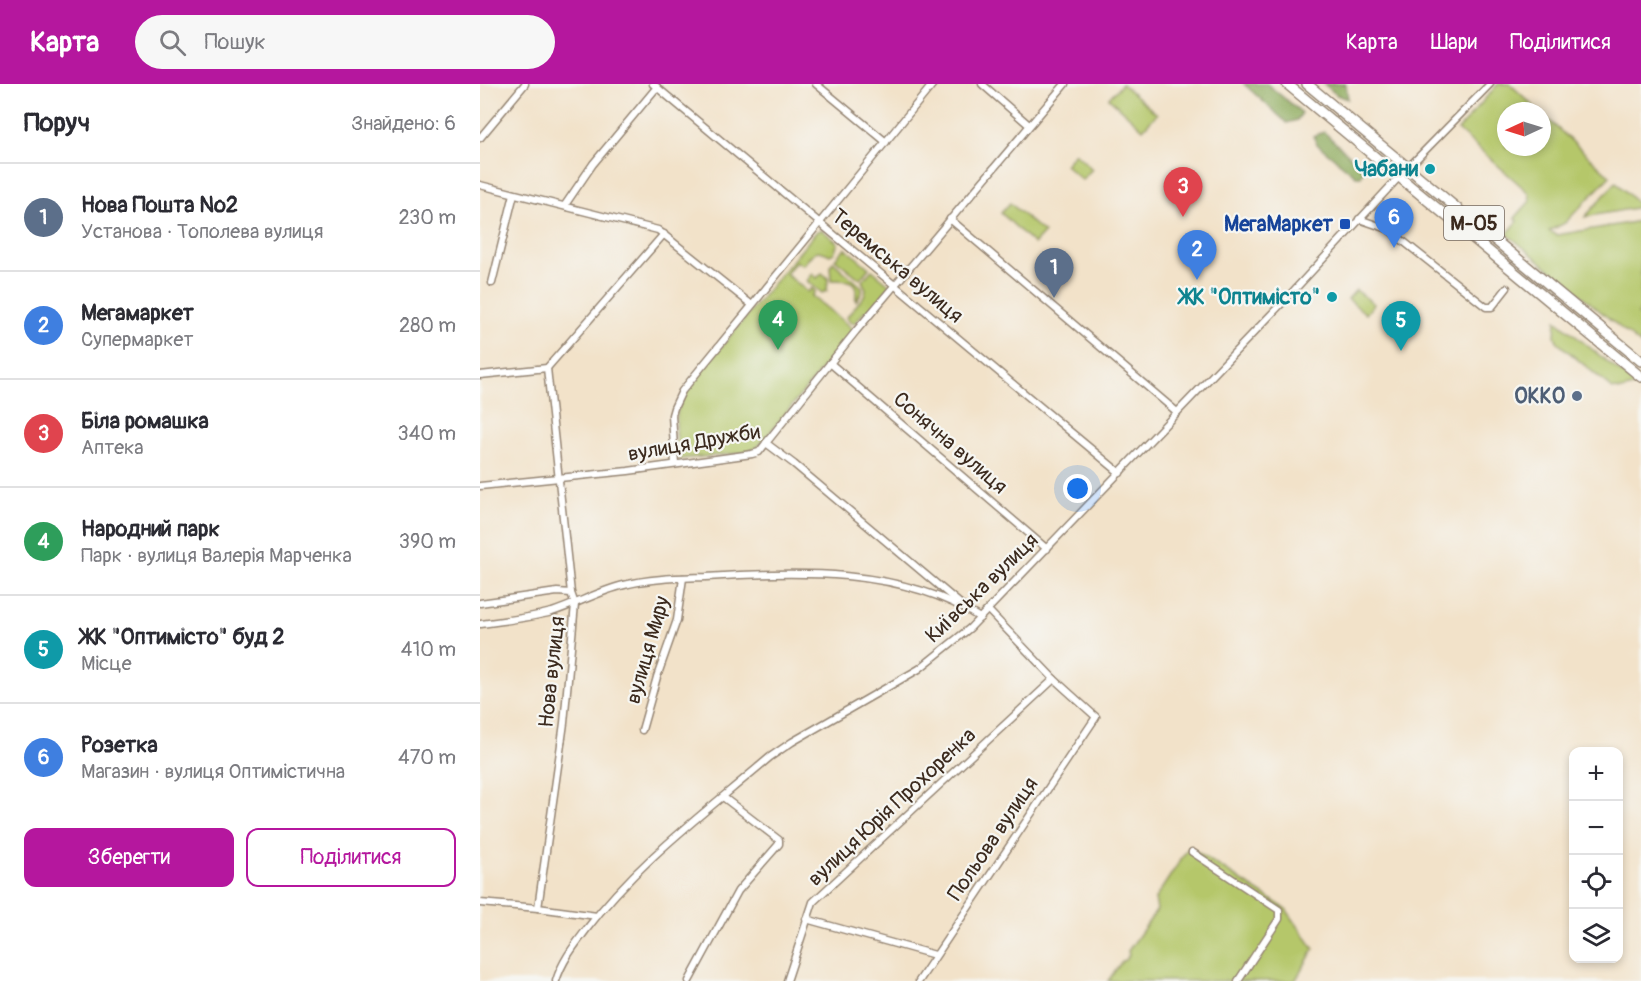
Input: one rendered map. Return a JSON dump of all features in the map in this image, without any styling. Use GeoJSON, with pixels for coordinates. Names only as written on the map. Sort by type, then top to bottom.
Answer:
{"type":"FeatureCollection","features":[{"type":"Feature","properties":{"kind":"highway","name":"М-05"},"geometry":{"type":"LineString","coordinates":[[1287,84],[1641,377]]}},
{"type":"Feature","properties":{"kind":"highway","name":"М-05"},"geometry":{"type":"LineString","coordinates":[[1307,84],[1641,361]]}},
{"type":"Feature","properties":{"kind":"street"},"geometry":{"type":"LineString","coordinates":[[480,138],[525,84]]}},
{"type":"Feature","properties":{"kind":"street"},"geometry":{"type":"LineString","coordinates":[[816,84],[886,142]]}},
{"type":"Feature","properties":{"kind":"street"},"geometry":{"type":"LineString","coordinates":[[675,464],[672,415],[677,400],[699,369],[933,84]]}},
{"type":"Feature","properties":{"kind":"street"},"geometry":{"type":"LineString","coordinates":[[982,84],[1029,125]]}},
{"type":"Feature","properties":{"kind":"street"},"geometry":{"type":"LineString","coordinates":[[766,443],[894,285],[1065,84]]}},
{"type":"Feature","properties":{"kind":"street","name":"Київська вулиця"},"geometry":{"type":"LineString","coordinates":[[556,981],[567,956],[597,916],[640,867],[770,757],[919,669],[980,618],[1178,412],[1408,167],[1490,84]]}},
{"type":"Feature","properties":{"kind":"street"},"geometry":{"type":"LineString","coordinates":[[565,205],[593,164],[655,86]]}},
{"type":"Feature","properties":{"kind":"street","name":"Теремська вулиця"},"geometry":{"type":"LineString","coordinates":[[655,86],[1120,473]]}},
{"type":"Feature","properties":{"kind":"street"},"geometry":{"type":"LineString","coordinates":[[480,185],[652,228],[664,234],[752,305]]}},
{"type":"Feature","properties":{"kind":"street"},"geometry":{"type":"LineString","coordinates":[[492,283],[514,194]]}},
{"type":"Feature","properties":{"kind":"street"},"geometry":{"type":"LineString","coordinates":[[950,219],[1178,412]]}},
{"type":"Feature","properties":{"kind":"street"},"geometry":{"type":"LineString","coordinates":[[1359,219],[1388,229],[1486,307],[1492,307],[1507,288]]}},
{"type":"Feature","properties":{"kind":"street"},"geometry":{"type":"LineString","coordinates":[[480,375],[547,368],[664,234]]}},
{"type":"Feature","properties":{"kind":"street","name":"Сонячна вулиця"},"geometry":{"type":"LineString","coordinates":[[830,363],[1047,549]]}},
{"type":"Feature","properties":{"kind":"street","name":"Нова вулиця"},"geometry":{"type":"LineString","coordinates":[[538,908],[564,723],[575,604],[571,593],[547,368]]}},
{"type":"Feature","properties":{"kind":"street","name":"вулиця Дружби"},"geometry":{"type":"LineString","coordinates":[[480,486],[628,471],[752,454],[759,452],[766,443],[964,607]]}},
{"type":"Feature","properties":{"kind":"street"},"geometry":{"type":"LineString","coordinates":[[480,624],[537,615],[641,581],[771,572],[826,574],[918,590],[964,607],[980,618]]}},
{"type":"Feature","properties":{"kind":"street","name":"вулиця Миру"},"geometry":{"type":"LineString","coordinates":[[642,730],[677,620],[683,578]]}},
{"type":"Feature","properties":{"kind":"street"},"geometry":{"type":"LineString","coordinates":[[480,603],[557,592],[571,593]]}},
{"type":"Feature","properties":{"kind":"street"},"geometry":{"type":"LineString","coordinates":[[988,610],[1054,679]]}},
{"type":"Feature","properties":{"kind":"street","name":"Польова вулиця"},"geometry":{"type":"LineString","coordinates":[[919,981],[1096,717],[1054,679]]}},
{"type":"Feature","properties":{"kind":"street","name":"вулиця Юрія Прохоренка"},"geometry":{"type":"LineString","coordinates":[[787,981],[813,902],[1054,679]]}},
{"type":"Feature","properties":{"kind":"street"},"geometry":{"type":"LineString","coordinates":[[689,981],[738,891],[779,840],[723,797]]}},
{"type":"Feature","properties":{"kind":"street"},"geometry":{"type":"LineString","coordinates":[[1192,852],[1279,910],[1279,919],[1238,981]]}},
{"type":"Feature","properties":{"kind":"street"},"geometry":{"type":"LineString","coordinates":[[480,903],[597,916]]}},
{"type":"Feature","properties":{"kind":"street"},"geometry":{"type":"LineString","coordinates":[[806,919],[935,955]]}},
{"type":"Feature","properties":{"kind":"green space"},"geometry":{"type":"Polygon","coordinates":[[[1122,84],[1157,114],[1143,129],[1109,98],[1122,84]]]}},
{"type":"Feature","properties":{"kind":"green space"},"geometry":{"type":"Polygon","coordinates":[[[1244,84],[1267,84],[1302,113],[1297,120],[1287,123],[1244,84]]]}},
{"type":"Feature","properties":{"kind":"green space"},"geometry":{"type":"Polygon","coordinates":[[[1324,84],[1346,84],[1348,99],[1337,95],[1324,84]]]}},
{"type":"Feature","properties":{"kind":"green space"},"geometry":{"type":"Polygon","coordinates":[[[1498,84],[1510,84],[1529,102],[1497,102],[1497,156],[1551,156],[1551,122],[1610,176],[1565,223],[1549,231],[1557,235],[1641,221],[1641,310],[1638,314],[1641,317],[1641,345],[1507,234],[1518,221],[1515,218],[1530,201],[1529,193],[1458,130],[1498,84]]]}},
{"type":"Feature","properties":{"kind":"green space"},"geometry":{"type":"Polygon","coordinates":[[[1324,132],[1364,169],[1361,176],[1356,176],[1317,144],[1313,136],[1324,132]]]}},
{"type":"Feature","properties":{"kind":"green space"},"geometry":{"type":"Polygon","coordinates":[[[1075,153],[1092,169],[1082,180],[1065,165],[1075,153]]]}},
{"type":"Feature","properties":{"kind":"green space"},"geometry":{"type":"Polygon","coordinates":[[[1616,182],[1641,207],[1585,217],[1616,182]]]}},
{"type":"Feature","properties":{"kind":"green space"},"geometry":{"type":"Polygon","coordinates":[[[1010,203],[1044,233],[1034,244],[1001,213],[1010,203]]]}},
{"type":"Feature","properties":{"kind":"green space"},"geometry":{"type":"Polygon","coordinates":[[[822,230],[838,243],[834,253],[830,255],[821,251],[815,252],[802,265],[796,261],[786,274],[808,292],[812,288],[815,291],[812,296],[854,330],[757,448],[743,453],[680,459],[676,433],[677,417],[684,395],[701,371],[817,231],[822,230]]]}},
{"type":"Feature","properties":{"kind":"green space"},"geometry":{"type":"Polygon","coordinates":[[[845,248],[869,268],[860,279],[835,259],[845,248]]]}},
{"type":"Feature","properties":{"kind":"green space"},"geometry":{"type":"Polygon","coordinates":[[[833,262],[862,287],[862,292],[856,301],[853,284],[831,280],[830,266],[833,262]]]}},
{"type":"Feature","properties":{"kind":"green space"},"geometry":{"type":"Polygon","coordinates":[[[872,270],[889,284],[889,288],[868,313],[864,312],[855,323],[851,323],[846,318],[864,296],[866,289],[862,281],[872,270]]]}},
{"type":"Feature","properties":{"kind":"green space"},"geometry":{"type":"Polygon","coordinates":[[[822,273],[828,278],[827,291],[822,293],[807,281],[812,274],[817,278],[822,273]]]}},
{"type":"Feature","properties":{"kind":"green space"},"geometry":{"type":"Polygon","coordinates":[[[1356,290],[1374,304],[1366,314],[1348,299],[1356,290]]]}},
{"type":"Feature","properties":{"kind":"green space"},"geometry":{"type":"Polygon","coordinates":[[[1556,320],[1637,386],[1622,390],[1613,389],[1558,343],[1555,336],[1556,320]]]}},
{"type":"Feature","properties":{"kind":"green space"},"geometry":{"type":"Polygon","coordinates":[[[1189,847],[1286,909],[1314,949],[1295,981],[1108,981],[1129,955],[1128,951],[1157,910],[1155,899],[1189,847]]]}},
{"type":"Feature","properties":{"kind":"place","name":"Чабани"},"geometry":{"type":"Point","coordinates":[1430,169]}},
{"type":"Feature","properties":{"kind":"place","name":"Біла ромашка"},"geometry":{"type":"Point","coordinates":[1183,217]}},
{"type":"Feature","properties":{"kind":"place","name":"МегаМаркет"},"geometry":{"type":"Point","coordinates":[1345,224]}},
{"type":"Feature","properties":{"kind":"place","name":"Розетка"},"geometry":{"type":"Point","coordinates":[1394,248]}},
{"type":"Feature","properties":{"kind":"place","name":"Мегамаркет"},"geometry":{"type":"Point","coordinates":[1197,280]}},
{"type":"Feature","properties":{"kind":"place","name":"ЖК \"Оптимісто\""},"geometry":{"type":"Point","coordinates":[1332,297]}},
{"type":"Feature","properties":{"kind":"place","name":"Нова Пошта №2"},"geometry":{"type":"Point","coordinates":[1054,298]}},
{"type":"Feature","properties":{"kind":"place","name":"Народний парк"},"geometry":{"type":"Point","coordinates":[778,350]}},
{"type":"Feature","properties":{"kind":"place","name":"ЖК \"Оптимісто\" буд 2"},"geometry":{"type":"Point","coordinates":[1401,351]}},
{"type":"Feature","properties":{"kind":"place","name":"ОККО"},"geometry":{"type":"Point","coordinates":[1577,396]}}]}
